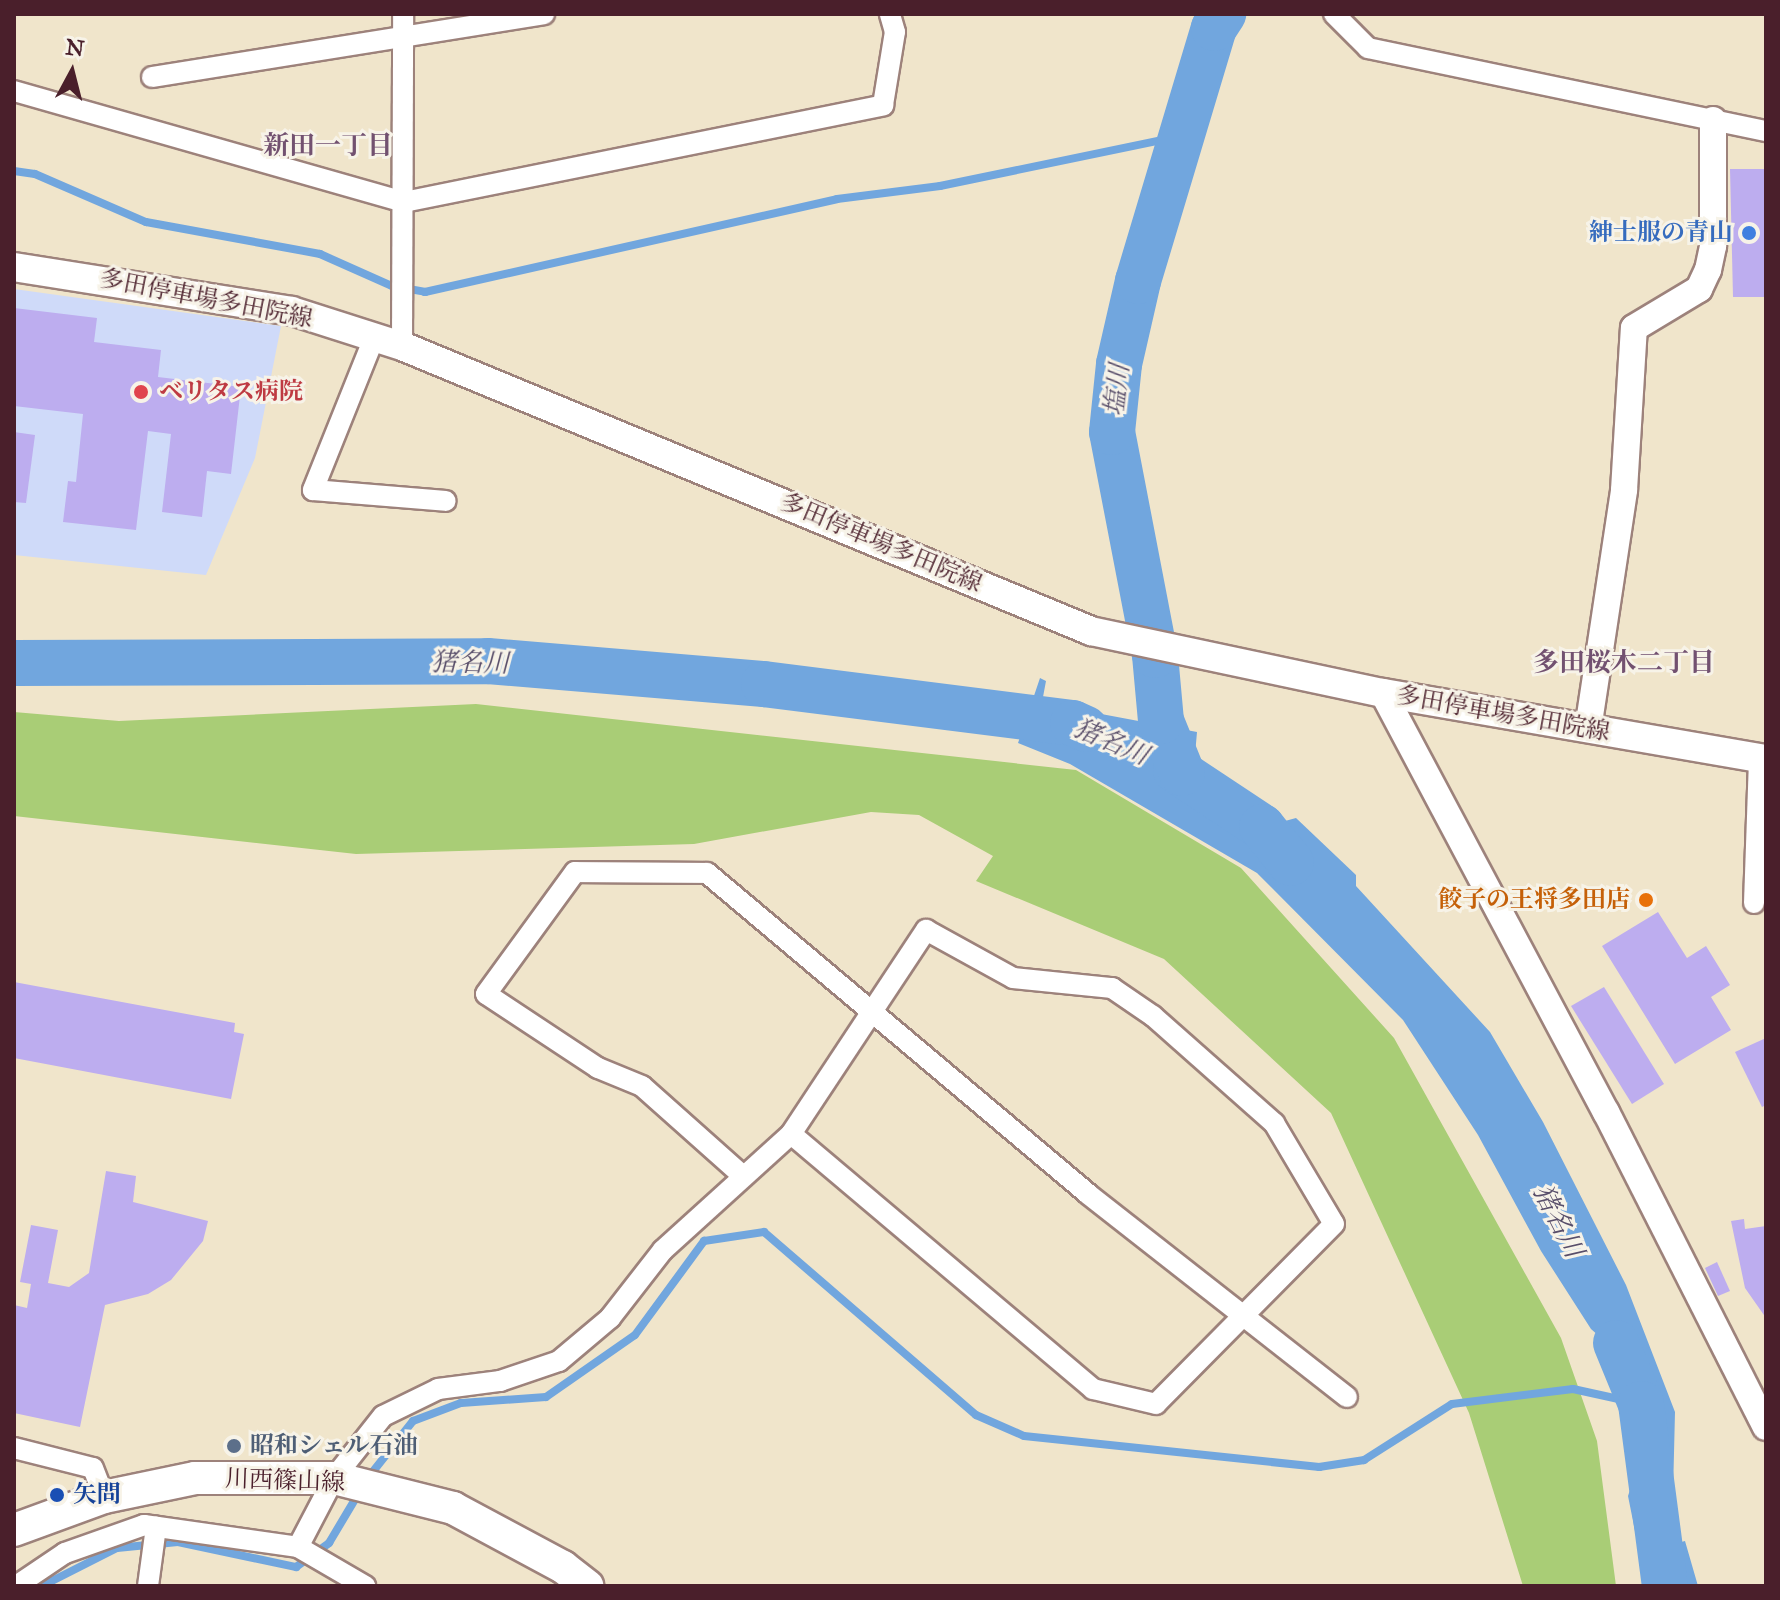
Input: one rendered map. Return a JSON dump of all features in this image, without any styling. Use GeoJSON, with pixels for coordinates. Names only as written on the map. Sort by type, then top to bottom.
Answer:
{"type":"FeatureCollection","features":[{"type":"Feature","properties":{"kind":"main road","name":"多田停車場多田院線"},"geometry":{"type":"LineString","coordinates":[[14,267],[292,311],[402,346],[1091,631],[1383,693],[1762,758]]}},
{"type":"Feature","properties":{"kind":"main road","name":"川西篠山線"},"geometry":{"type":"LineString","coordinates":[[14,1530],[104,1497],[195,1478],[334,1478],[453,1508],[563,1567],[587,1586]]}},
{"type":"Feature","properties":{"kind":"street"},"geometry":{"type":"LineString","coordinates":[[402,346],[405,202],[403,14]]}},
{"type":"Feature","properties":{"kind":"street"},"geometry":{"type":"LineString","coordinates":[[152,77],[544,14]]}},
{"type":"Feature","properties":{"kind":"street"},"geometry":{"type":"LineString","coordinates":[[14,91],[405,202],[883,105],[895,32],[890,14]]}},
{"type":"Feature","properties":{"kind":"street"},"geometry":{"type":"LineString","coordinates":[[1334,14],[1368,48],[1766,131]]}},
{"type":"Feature","properties":{"kind":"street"},"geometry":{"type":"LineString","coordinates":[[1588,729],[1624,490],[1634,328],[1699,289],[1708,270],[1713,246],[1713,120]]}},
{"type":"Feature","properties":{"kind":"street"},"geometry":{"type":"LineString","coordinates":[[374,338],[313,490],[446,501]]}},
{"type":"Feature","properties":{"kind":"street"},"geometry":{"type":"LineString","coordinates":[[1383,693],[1766,1427]]}},
{"type":"Feature","properties":{"kind":"street"},"geometry":{"type":"LineString","coordinates":[[1754,903],[1762,758]]}},
{"type":"Feature","properties":{"kind":"street"},"geometry":{"type":"LineString","coordinates":[[743,1176],[642,1086],[598,1068],[486,994],[575,872],[707,873],[873,1014],[1347,1397]]}},
{"type":"Feature","properties":{"kind":"street"},"geometry":{"type":"LineString","coordinates":[[298,1547],[334,1478],[383,1416],[438,1389],[500,1381],[559,1361],[610,1318],[663,1250],[791,1134],[926,930],[1013,978],[1112,988],[1153,1016],[1274,1123],[1334,1224],[1156,1404],[1093,1389],[791,1134]]}},
{"type":"Feature","properties":{"kind":"street"},"geometry":{"type":"LineString","coordinates":[[14,1448],[93,1468],[104,1497]]}},
{"type":"Feature","properties":{"kind":"street"},"geometry":{"type":"LineString","coordinates":[[16,1586],[65,1553],[144,1525],[298,1547],[365,1586]]}},
{"type":"Feature","properties":{"kind":"street"},"geometry":{"type":"LineString","coordinates":[[148,1586],[156,1527]]}},
{"type":"Feature","properties":{"kind":"shaded area","name":"ベリタス病院"},"geometry":{"type":"Polygon","coordinates":[[[14,289],[281,326],[255,458],[206,575],[14,555],[14,289]]]}},
{"type":"Feature","properties":{"kind":"green space"},"geometry":{"type":"Polygon","coordinates":[[[476,704],[1076,770],[1241,868],[1394,1038],[1561,1338],[1597,1441],[1616,1586],[1523,1586],[1469,1413],[1331,1113],[1164,959],[976,881],[993,856],[919,815],[871,812],[694,844],[356,854],[14,816],[14,712],[119,721],[476,704]]]}},
{"type":"Feature","properties":{"kind":"water"},"geometry":{"type":"Polygon","coordinates":[[[1040,678],[1046,681],[1043,697],[1081,703],[1080,710],[1197,732],[1195,755],[1209,783],[1230,802],[1225,813],[1241,820],[1253,815],[1269,824],[1279,816],[1285,821],[1296,818],[1356,875],[1356,886],[1490,1032],[1543,1122],[1626,1285],[1675,1412],[1673,1494],[1655,1498],[1666,1546],[1685,1541],[1698,1586],[1646,1586],[1628,1496],[1652,1423],[1608,1344],[1591,1329],[1541,1251],[1478,1135],[1403,1020],[1257,873],[1070,764],[1018,743],[1040,678]]]}},
{"type":"Feature","properties":{"kind":"building","name":"紳士服の青山"},"geometry":{"type":"Polygon","coordinates":[[[1730,169],[1766,169],[1766,297],[1733,297],[1730,169]]]}},
{"type":"Feature","properties":{"kind":"building"},"geometry":{"type":"Polygon","coordinates":[[[14,308],[97,318],[94,342],[161,350],[158,377],[241,387],[231,474],[207,471],[202,517],[162,512],[171,434],[148,431],[136,530],[63,522],[68,481],[76,482],[83,414],[14,406],[14,308]]]}},
{"type":"Feature","properties":{"kind":"building"},"geometry":{"type":"Polygon","coordinates":[[[14,432],[35,435],[26,503],[14,502],[14,432]]]}},
{"type":"Feature","properties":{"kind":"building"},"geometry":{"type":"Polygon","coordinates":[[[1658,912],[1687,958],[1706,946],[1730,985],[1711,997],[1731,1030],[1675,1064],[1602,946],[1658,912]]]}},
{"type":"Feature","properties":{"kind":"building"},"geometry":{"type":"Polygon","coordinates":[[[14,982],[235,1023],[234,1032],[244,1034],[231,1099],[14,1058],[14,982]]]}},
{"type":"Feature","properties":{"kind":"building"},"geometry":{"type":"Polygon","coordinates":[[[1604,987],[1664,1084],[1632,1104],[1571,1006],[1604,987]]]}},
{"type":"Feature","properties":{"kind":"building"},"geometry":{"type":"Polygon","coordinates":[[[1766,1038],[1766,1105],[1762,1107],[1735,1052],[1766,1038]]]}},
{"type":"Feature","properties":{"kind":"building"},"geometry":{"type":"Polygon","coordinates":[[[106,1171],[136,1176],[133,1202],[208,1221],[203,1241],[171,1280],[148,1294],[105,1305],[80,1427],[14,1413],[14,1305],[27,1308],[31,1284],[20,1282],[31,1225],[58,1230],[48,1283],[69,1287],[89,1273],[106,1171]]]}},
{"type":"Feature","properties":{"kind":"building"},"geometry":{"type":"Polygon","coordinates":[[[1744,1219],[1745,1229],[1766,1226],[1766,1318],[1745,1288],[1731,1221],[1744,1219]]]}},
{"type":"Feature","properties":{"kind":"building"},"geometry":{"type":"Polygon","coordinates":[[[1717,1262],[1730,1291],[1718,1296],[1705,1268],[1717,1262]]]}},
{"type":"Feature","properties":{"kind":"waterway","name":"塩川"},"geometry":{"type":"LineString","coordinates":[[1182,773],[1161,721],[1155,655],[1112,432],[1119,364],[1138,281],[1214,28],[1223,14]]}},
{"type":"Feature","properties":{"kind":"waterway"},"geometry":{"type":"LineString","coordinates":[[14,171],[35,174],[146,222],[320,254],[392,286],[425,292],[837,199],[940,186],[1182,136]]}},
{"type":"Feature","properties":{"kind":"waterway","name":"猪名川"},"geometry":{"type":"LineString","coordinates":[[14,663],[488,661],[764,684],[1073,723],[1086,729]]}},
{"type":"Feature","properties":{"kind":"waterway","name":"猪名川"},"geometry":{"type":"LineString","coordinates":[[1176,770],[1262,827],[1291,863]]}},
{"type":"Feature","properties":{"kind":"waterway"},"geometry":{"type":"LineString","coordinates":[[367,1479],[413,1421],[461,1403],[546,1397],[635,1335],[704,1241],[764,1232],[976,1415],[1024,1436],[1319,1467],[1364,1460],[1452,1404],[1573,1389],[1641,1404]]}},
{"type":"Feature","properties":{"kind":"waterway","name":"猪名川"},"geometry":{"type":"LineString","coordinates":[[1616,1343],[1641,1404],[1665,1586]]}},
{"type":"Feature","properties":{"kind":"waterway"},"geometry":{"type":"LineString","coordinates":[[42,1586],[117,1548],[178,1542],[296,1567],[329,1543],[360,1491]]}},
{"type":"Feature","properties":{"kind":"place","name":"紳士服の青山"},"geometry":{"type":"Point","coordinates":[1749,233]}},
{"type":"Feature","properties":{"kind":"place","name":"ベリタス病院"},"geometry":{"type":"Point","coordinates":[141,392]}},
{"type":"Feature","properties":{"kind":"place","name":"餃子の王将多田店"},"geometry":{"type":"Point","coordinates":[1646,900]}},
{"type":"Feature","properties":{"kind":"place","name":"昭和シェル石油"},"geometry":{"type":"Point","coordinates":[234,1446]}},
{"type":"Feature","properties":{"kind":"place","name":"矢問"},"geometry":{"type":"Point","coordinates":[57,1495]}},
{"type":"Feature","properties":{"kind":"district","name":"新田一丁目"},"geometry":{"type":"Point","coordinates":[328,146]}},
{"type":"Feature","properties":{"kind":"district","name":"多田桜木二丁目"},"geometry":{"type":"Point","coordinates":[1624,663]}}]}
